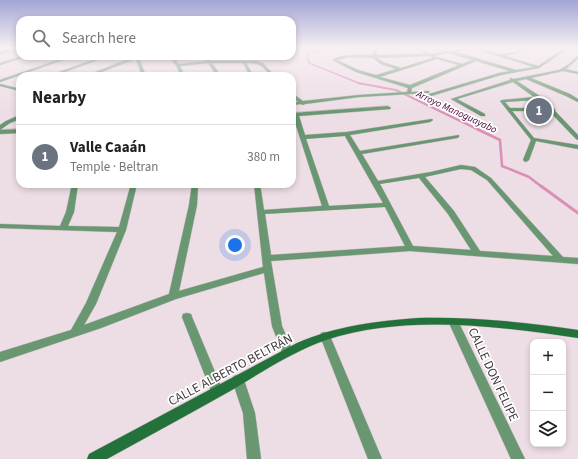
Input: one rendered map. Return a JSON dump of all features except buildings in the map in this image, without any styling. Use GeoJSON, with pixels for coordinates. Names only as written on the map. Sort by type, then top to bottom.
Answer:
{"type":"FeatureCollection","features":[{"type":"Feature","properties":{"kind":"main road","name":"CALLE ALBERTO BELTRÁN"},"geometry":{"type":"LineString","coordinates":[[94,459],[287,352],[325,336],[369,326],[399,323],[454,322],[516,326],[578,334]]}},
{"type":"Feature","properties":{"kind":"street"},"geometry":{"type":"LineString","coordinates":[[355,69],[410,87],[453,69]]}},
{"type":"Feature","properties":{"kind":"street"},"geometry":{"type":"LineString","coordinates":[[375,77],[399,69]]}},
{"type":"Feature","properties":{"kind":"street"},"geometry":{"type":"LineString","coordinates":[[512,69],[517,71]]}},
{"type":"Feature","properties":{"kind":"street"},"geometry":{"type":"LineString","coordinates":[[296,104],[359,96],[429,93],[500,74],[525,69]]}},
{"type":"Feature","properties":{"kind":"street"},"geometry":{"type":"LineString","coordinates":[[453,99],[514,80],[563,70],[578,73]]}},
{"type":"Feature","properties":{"kind":"street"},"geometry":{"type":"LineString","coordinates":[[500,74],[514,80],[539,98],[553,110],[578,138]]}},
{"type":"Feature","properties":{"kind":"street"},"geometry":{"type":"LineString","coordinates":[[0,80],[16,75]]}},
{"type":"Feature","properties":{"kind":"street"},"geometry":{"type":"LineString","coordinates":[[527,78],[568,95],[578,101]]}},
{"type":"Feature","properties":{"kind":"street"},"geometry":{"type":"LineString","coordinates":[[0,85],[16,88]]}},
{"type":"Feature","properties":{"kind":"street"},"geometry":{"type":"LineString","coordinates":[[408,94],[410,87]]}},
{"type":"Feature","properties":{"kind":"street"},"geometry":{"type":"LineString","coordinates":[[441,95],[453,99],[483,115]]}},
{"type":"Feature","properties":{"kind":"street"},"geometry":{"type":"LineString","coordinates":[[296,98],[303,104]]}},
{"type":"Feature","properties":{"kind":"street"},"geometry":{"type":"LineString","coordinates":[[539,98],[502,101],[530,138],[534,140],[578,147]]}},
{"type":"Feature","properties":{"kind":"street"},"geometry":{"type":"LineString","coordinates":[[296,115],[388,108]]}},
{"type":"Feature","properties":{"kind":"street"},"geometry":{"type":"LineString","coordinates":[[508,109],[553,110]]}},
{"type":"Feature","properties":{"kind":"street"},"geometry":{"type":"LineString","coordinates":[[0,128],[16,118]]}},
{"type":"Feature","properties":{"kind":"street"},"geometry":{"type":"LineString","coordinates":[[296,119],[304,137],[326,208]]}},
{"type":"Feature","properties":{"kind":"street"},"geometry":{"type":"LineString","coordinates":[[304,137],[347,134],[430,120]]}},
{"type":"Feature","properties":{"kind":"street"},"geometry":{"type":"LineString","coordinates":[[0,132],[16,131]]}},
{"type":"Feature","properties":{"kind":"street"},"geometry":{"type":"LineString","coordinates":[[347,134],[376,183],[410,248]]}},
{"type":"Feature","properties":{"kind":"street"},"geometry":{"type":"LineString","coordinates":[[358,153],[457,136]]}},
{"type":"Feature","properties":{"kind":"street"},"geometry":{"type":"LineString","coordinates":[[526,160],[534,140]]}},
{"type":"Feature","properties":{"kind":"street"},"geometry":{"type":"LineString","coordinates":[[376,183],[421,176],[461,167],[474,168],[489,179],[560,259]]}},
{"type":"Feature","properties":{"kind":"street"},"geometry":{"type":"LineString","coordinates":[[421,176],[451,213],[477,253]]}},
{"type":"Feature","properties":{"kind":"street"},"geometry":{"type":"LineString","coordinates":[[62,229],[70,212],[74,188]]}},
{"type":"Feature","properties":{"kind":"street"},"geometry":{"type":"LineString","coordinates":[[74,333],[91,304],[122,230],[133,188]]}},
{"type":"Feature","properties":{"kind":"street"},"geometry":{"type":"LineString","coordinates":[[173,296],[193,205],[195,188]]}},
{"type":"Feature","properties":{"kind":"street"},"geometry":{"type":"LineString","coordinates":[[258,188],[262,212],[267,264],[277,326],[287,352]]}},
{"type":"Feature","properties":{"kind":"street"},"geometry":{"type":"LineString","coordinates":[[262,212],[387,205]]}},
{"type":"Feature","properties":{"kind":"street"},"geometry":{"type":"LineString","coordinates":[[0,226],[122,230]]}},
{"type":"Feature","properties":{"kind":"street"},"geometry":{"type":"LineString","coordinates":[[0,357],[74,333],[173,296],[267,264],[410,248],[578,261]]}},
{"type":"Feature","properties":{"kind":"street"},"geometry":{"type":"LineString","coordinates":[[187,317],[218,391]]}},
{"type":"Feature","properties":{"kind":"street","name":"CALLE DON FELIPE"},"geometry":{"type":"LineString","coordinates":[[454,322],[518,459]]}},
{"type":"Feature","properties":{"kind":"street"},"geometry":{"type":"LineString","coordinates":[[325,336],[375,459]]}},
{"type":"Feature","properties":{"kind":"street"},"geometry":{"type":"LineString","coordinates":[[238,380],[249,413],[254,459]]}},
{"type":"Feature","properties":{"kind":"waterway","name":"Arroyo Manoguayabo"},"geometry":{"type":"LineString","coordinates":[[325,69],[359,83]]}},
{"type":"Feature","properties":{"kind":"waterway","name":"Arroyo Manoguayabo"},"geometry":{"type":"LineString","coordinates":[[359,83],[396,90],[479,130]]}},
{"type":"Feature","properties":{"kind":"waterway","name":"Arroyo Manoguayabo"},"geometry":{"type":"LineString","coordinates":[[477,129],[500,140],[502,166],[529,177],[542,187]]}},
{"type":"Feature","properties":{"kind":"waterway","name":"Arroyo Manoguayabo"},"geometry":{"type":"LineString","coordinates":[[541,186],[578,213]]}},
{"type":"Feature","properties":{"kind":"place","name":"Valle Caaán"},"geometry":{"type":"Point","coordinates":[539,111]}}]}
